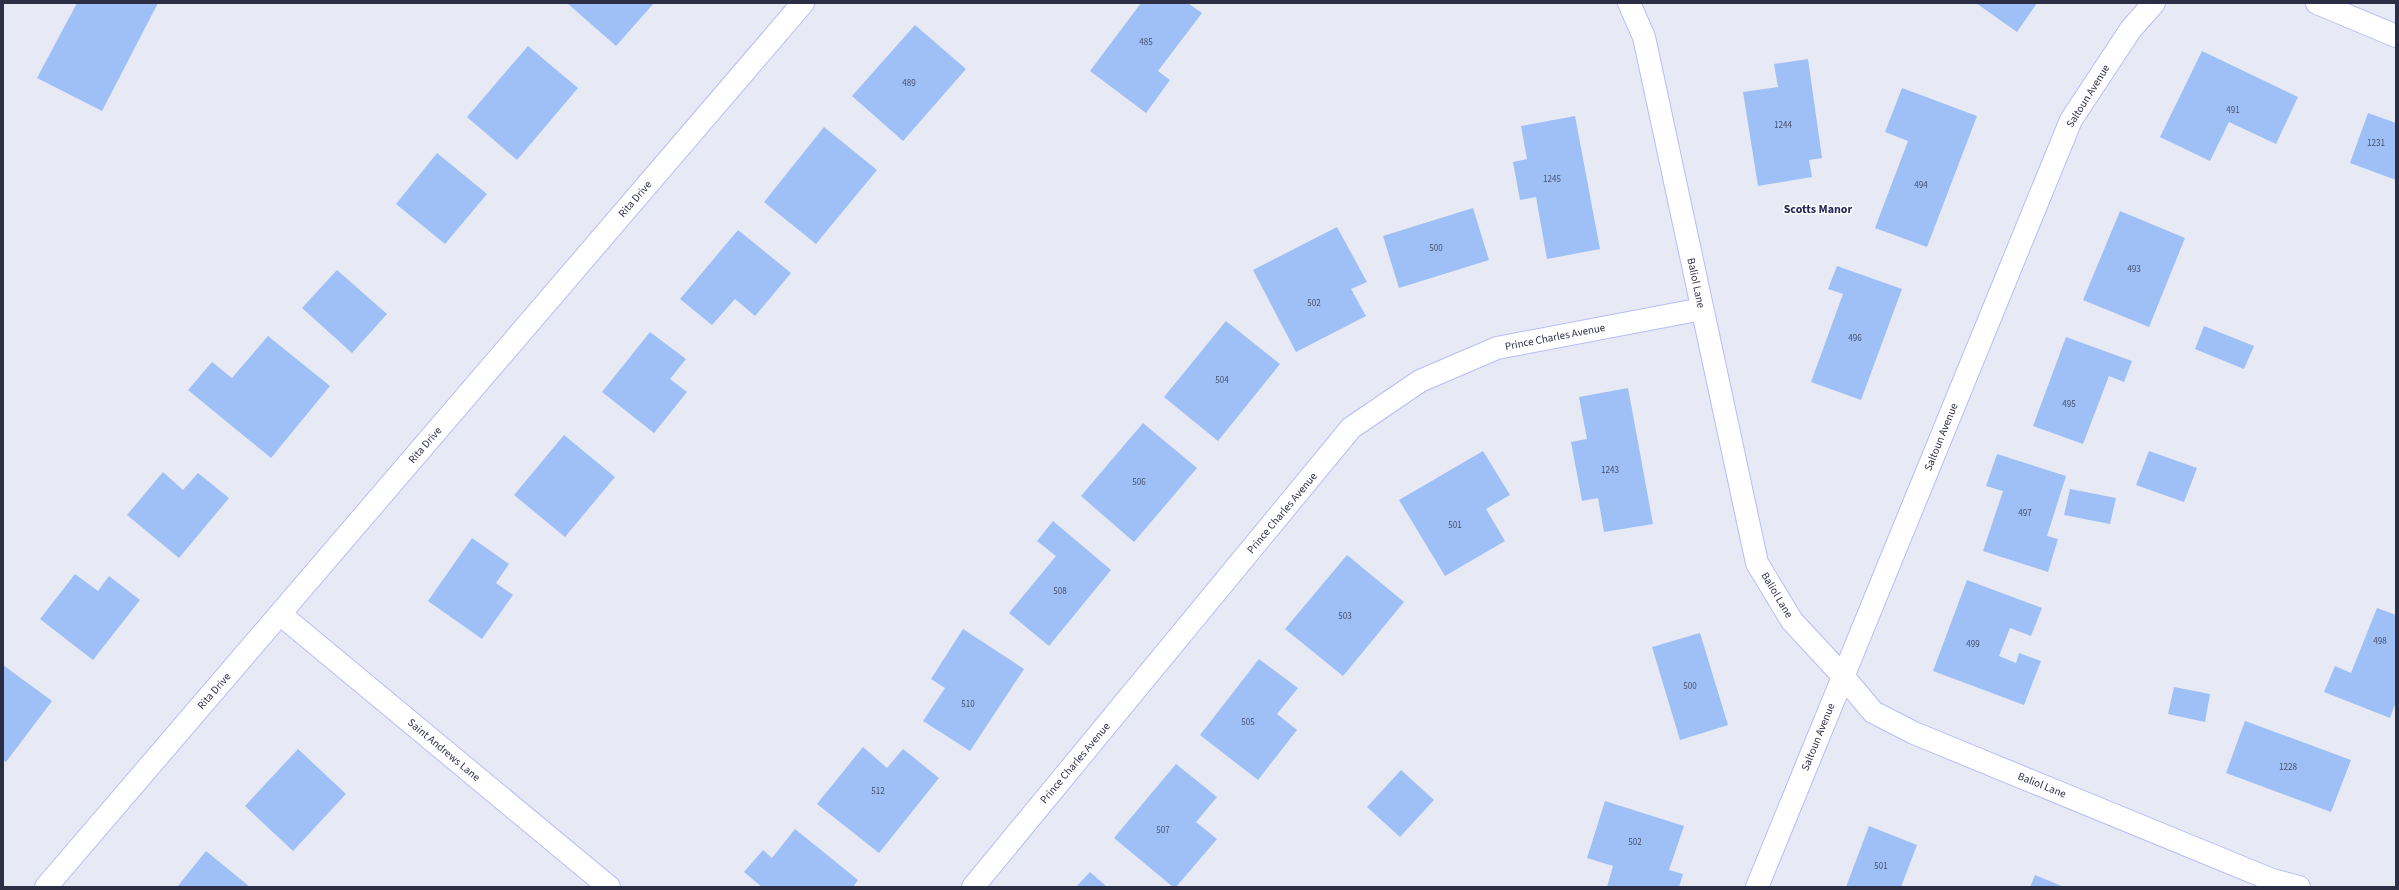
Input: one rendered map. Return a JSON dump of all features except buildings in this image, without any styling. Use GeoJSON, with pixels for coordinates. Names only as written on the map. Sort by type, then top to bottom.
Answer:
{"type":"FeatureCollection","features":[{"type":"Feature","properties":{"kind":"street","name":"Rita Drive"},"geometry":{"type":"LineString","coordinates":[[46,887],[803,3]]}},
{"type":"Feature","properties":{"kind":"street","name":"Baliol Lane"},"geometry":{"type":"LineString","coordinates":[[1629,3],[1644,37],[1757,563],[1792,622],[1843,676],[1873,712],[1914,733],[2272,880],[2299,887]]}},
{"type":"Feature","properties":{"kind":"street","name":"Saltoun Avenue"},"geometry":{"type":"LineString","coordinates":[[1757,887],[2071,120],[2131,29],[2154,3]]}},
{"type":"Feature","properties":{"kind":"street"},"geometry":{"type":"LineString","coordinates":[[2317,3],[2396,36]]}},
{"type":"Feature","properties":{"kind":"street","name":"Prince Charles Avenue"},"geometry":{"type":"LineString","coordinates":[[973,887],[1351,428],[1420,381],[1497,348],[1702,309]]}},
{"type":"Feature","properties":{"kind":"street","name":"Saint Andrews Lane"},"geometry":{"type":"LineString","coordinates":[[280,614],[608,887]]}},
{"type":"Feature","properties":{"kind":"district","name":"Scotts Manor"},"geometry":{"type":"Point","coordinates":[1818,209]}}]}
